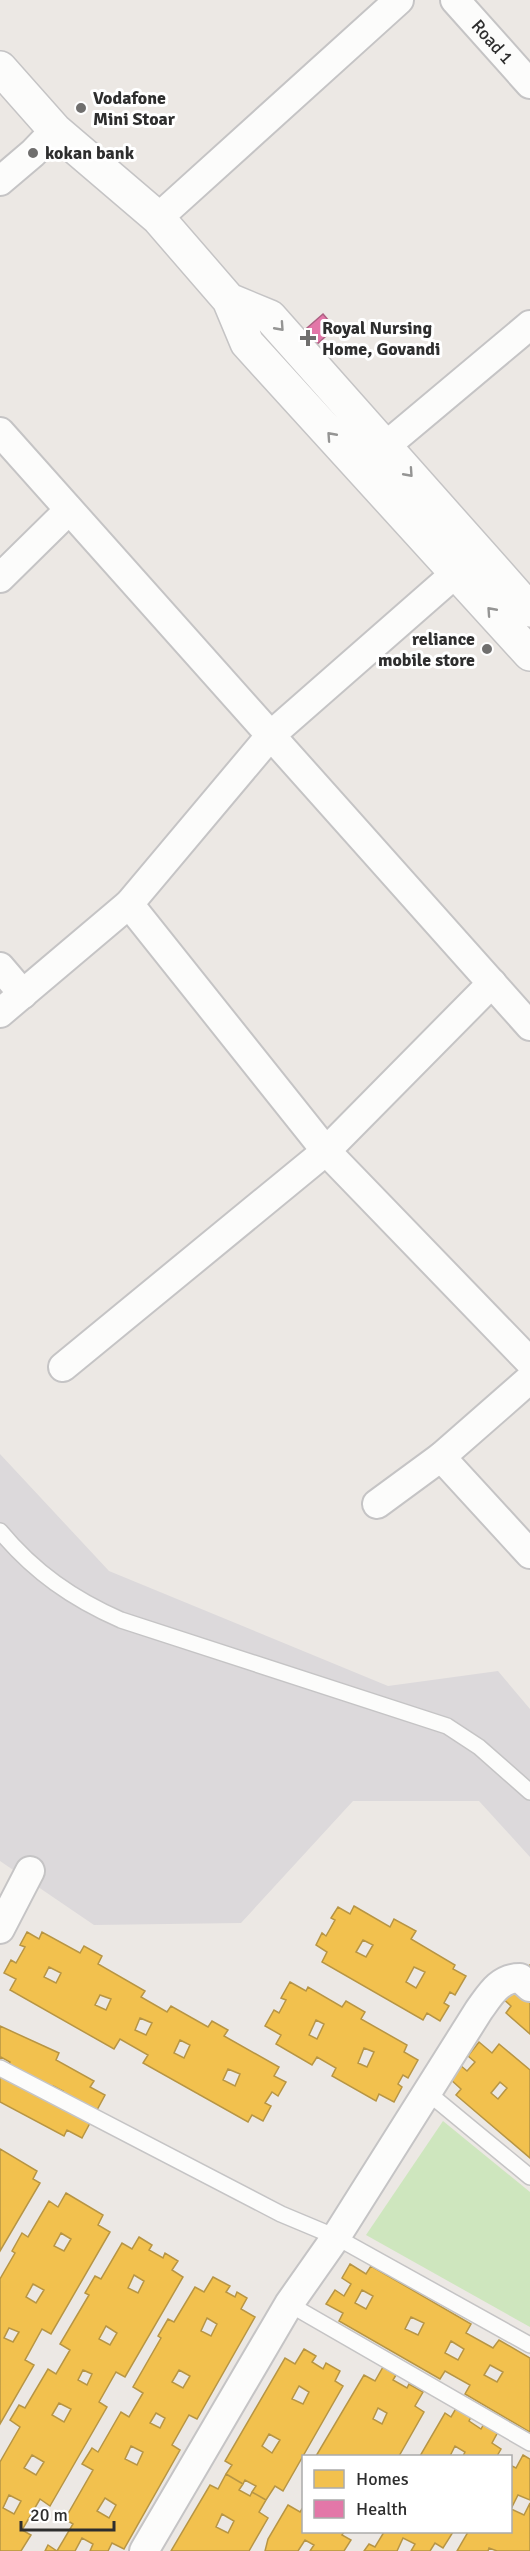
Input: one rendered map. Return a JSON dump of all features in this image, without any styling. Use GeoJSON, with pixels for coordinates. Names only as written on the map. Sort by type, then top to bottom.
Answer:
{"type":"FeatureCollection","features":[{"type":"Feature","properties":{"kind":"street"},"geometry":{"type":"LineString","coordinates":[[158,218],[399,0]]}},
{"type":"Feature","properties":{"kind":"street","name":"Road 1"},"geometry":{"type":"LineString","coordinates":[[455,0],[530,84]]}},
{"type":"Feature","properties":{"kind":"street"},"geometry":{"type":"LineString","coordinates":[[0,68],[55,130],[158,218],[230,300],[247,343],[360,467],[468,563],[530,610]]}},
{"type":"Feature","properties":{"kind":"street"},"geometry":{"type":"LineString","coordinates":[[0,180],[33,153],[55,130]]}},
{"type":"Feature","properties":{"kind":"street"},"geometry":{"type":"LineString","coordinates":[[230,300],[270,317],[384,446],[530,654]]}},
{"type":"Feature","properties":{"kind":"street"},"geometry":{"type":"LineString","coordinates":[[360,467],[530,325]]}},
{"type":"Feature","properties":{"kind":"street"},"geometry":{"type":"LineString","coordinates":[[0,432],[530,1026]]}},
{"type":"Feature","properties":{"kind":"street"},"geometry":{"type":"LineString","coordinates":[[0,578],[69,510]]}},
{"type":"Feature","properties":{"kind":"street"},"geometry":{"type":"LineString","coordinates":[[0,1013],[129,904],[271,735],[468,563]]}},
{"type":"Feature","properties":{"kind":"street"},"geometry":{"type":"LineString","coordinates":[[129,904],[326,1150],[530,1362]]}},
{"type":"Feature","properties":{"kind":"street"},"geometry":{"type":"LineString","coordinates":[[0,967],[23,994]]}},
{"type":"Feature","properties":{"kind":"street"},"geometry":{"type":"LineString","coordinates":[[63,1366],[326,1150],[492,983]]}},
{"type":"Feature","properties":{"kind":"street"},"geometry":{"type":"LineString","coordinates":[[377,1504],[441,1457],[530,1379]]}},
{"type":"Feature","properties":{"kind":"street"},"geometry":{"type":"LineString","coordinates":[[441,1457],[530,1554]]}},
{"type":"Feature","properties":{"kind":"street"},"geometry":{"type":"LineString","coordinates":[[0,1929],[30,1871]]}},
{"type":"Feature","properties":{"kind":"street"},"geometry":{"type":"LineString","coordinates":[[144,2551],[289,2304],[336,2237],[496,1986],[511,1978],[520,1978],[530,1987]]}},
{"type":"Feature","properties":{"kind":"lane"},"geometry":{"type":"LineString","coordinates":[[0,1531],[23,1558],[55,1585],[90,1606],[121,1620],[447,1726],[479,1747],[530,1792]]}},
{"type":"Feature","properties":{"kind":"lane"},"geometry":{"type":"LineString","coordinates":[[0,2068],[281,2214],[336,2237],[530,2345]]}},
{"type":"Feature","properties":{"kind":"lane"},"geometry":{"type":"LineString","coordinates":[[428,2092],[530,2177]]}},
{"type":"Feature","properties":{"kind":"lane"},"geometry":{"type":"LineString","coordinates":[[289,2304],[530,2443]]}},
{"type":"Feature","properties":{"kind":"shaded area"},"geometry":{"type":"Polygon","coordinates":[[[0,1454],[109,1571],[388,1686],[498,1671],[530,1709],[530,1857],[479,1801],[353,1801],[241,1923],[94,1925],[0,1861],[0,1454]]]}},
{"type":"Feature","properties":{"kind":"green space"},"geometry":{"type":"Polygon","coordinates":[[[443,2121],[530,2192],[530,2327],[366,2235],[443,2121]]]}},
{"type":"Feature","properties":{"kind":"building: Homes"},"geometry":{"type":"Polygon","coordinates":[[[354,1906],[390,1927],[394,1919],[416,1931],[411,1939],[455,1965],[453,1969],[466,1976],[455,1995],[450,1992],[444,2003],[449,2006],[440,2021],[427,2013],[423,2020],[322,1962],[327,1952],[316,1945],[322,1933],[326,1936],[335,1920],[331,1918],[338,1907],[350,1914],[354,1906]],[[363,1940],[356,1952],[366,1957],[373,1945],[363,1940]],[[414,1967],[406,1982],[416,1988],[425,1972],[414,1967]]]}},
{"type":"Feature","properties":{"kind":"building: Homes"},"geometry":{"type":"Polygon","coordinates":[[[27,1932],[39,1939],[42,1932],[80,1953],[84,1946],[102,1956],[98,1964],[145,1991],[141,1997],[167,2012],[171,2006],[208,2027],[212,2021],[228,2030],[224,2036],[279,2067],[274,2076],[286,2082],[278,2096],[272,2092],[265,2103],[271,2106],[263,2121],[252,2115],[248,2122],[143,2063],[148,2055],[120,2039],[114,2049],[10,1990],[16,1979],[4,1973],[11,1960],[16,1963],[25,1947],[20,1945],[27,1932]],[[49,1967],[44,1977],[56,1983],[61,1973],[49,1967]],[[100,1995],[95,2005],[106,2010],[111,1999],[100,1995]],[[140,2018],[135,2030],[146,2035],[152,2023],[140,2018]],[[180,2040],[174,2053],[184,2058],[190,2045],[180,2040]],[[228,2069],[223,2080],[235,2086],[240,2074],[228,2069]]]}},
{"type":"Feature","properties":{"kind":"building: Homes"},"geometry":{"type":"Polygon","coordinates":[[[530,1965],[530,2034],[506,2013],[511,2006],[502,1998],[510,1989],[515,1993],[526,1982],[520,1977],[530,1965]]]}},
{"type":"Feature","properties":{"kind":"building: Homes"},"geometry":{"type":"Polygon","coordinates":[[[290,1982],[306,1991],[308,1987],[342,2007],[346,2001],[365,2012],[361,2019],[407,2045],[404,2052],[418,2060],[408,2078],[403,2075],[398,2084],[402,2087],[394,2102],[379,2094],[376,2101],[332,2076],[336,2068],[317,2057],[312,2065],[276,2044],[281,2035],[265,2026],[274,2010],[279,2013],[286,2000],[281,1998],[290,1982]],[[316,2020],[309,2035],[317,2039],[324,2024],[316,2020]],[[364,2048],[358,2063],[367,2067],[374,2052],[364,2048]]]}},
{"type":"Feature","properties":{"kind":"building: Homes"},"geometry":{"type":"Polygon","coordinates":[[[0,2026],[59,2053],[56,2060],[94,2081],[90,2087],[105,2095],[82,2138],[67,2130],[64,2136],[0,2102],[0,2072],[4,2074],[10,2062],[1,2057],[0,2060],[0,2026]],[[53,2086],[47,2097],[57,2101],[63,2091],[53,2086]]]}},
{"type":"Feature","properties":{"kind":"building: Homes"},"geometry":{"type":"Polygon","coordinates":[[[479,2042],[492,2053],[499,2044],[530,2070],[530,2158],[456,2095],[461,2089],[449,2078],[460,2065],[467,2071],[475,2062],[468,2056],[479,2042]],[[500,2082],[491,2093],[498,2099],[507,2088],[500,2082]]]}},
{"type":"Feature","properties":{"kind":"building: Homes"},"geometry":{"type":"Polygon","coordinates":[[[0,2149],[37,2171],[33,2179],[40,2183],[0,2251],[0,2149]]]}},
{"type":"Feature","properties":{"kind":"building: Homes"},"geometry":{"type":"Polygon","coordinates":[[[66,2193],[103,2215],[98,2225],[110,2232],[51,2334],[42,2329],[25,2360],[34,2365],[0,2424],[0,2279],[15,2253],[12,2251],[22,2233],[28,2237],[49,2201],[58,2207],[66,2193]],[[61,2233],[54,2246],[64,2251],[71,2239],[61,2233]],[[33,2284],[26,2297],[36,2303],[44,2290],[33,2284]],[[9,2328],[4,2338],[13,2342],[19,2332],[9,2328]]]}},
{"type":"Feature","properties":{"kind":"building: Homes"},"geometry":{"type":"Polygon","coordinates":[[[139,2237],[152,2245],[149,2250],[163,2258],[165,2253],[178,2261],[172,2270],[183,2277],[125,2377],[116,2372],[99,2402],[107,2407],[50,2506],[40,2499],[22,2530],[31,2535],[21,2551],[0,2551],[0,2462],[20,2427],[10,2420],[19,2405],[25,2408],[48,2369],[56,2374],[70,2350],[60,2344],[89,2295],[85,2293],[95,2276],[101,2279],[122,2243],[132,2249],[139,2237]],[[134,2275],[128,2288],[138,2293],[144,2281],[134,2275]],[[106,2326],[99,2339],[110,2345],[117,2333],[106,2326]],[[83,2370],[78,2380],[87,2385],[92,2374],[83,2370]],[[59,2403],[52,2415],[64,2422],[71,2409],[59,2403]],[[32,2455],[24,2468],[36,2475],[44,2462],[32,2455]],[[9,2495],[3,2508],[14,2514],[21,2501],[9,2495]]]}},
{"type":"Feature","properties":{"kind":"building: Homes"},"geometry":{"type":"Polygon","coordinates":[[[350,2264],[366,2274],[371,2266],[471,2324],[466,2333],[493,2348],[499,2340],[530,2358],[530,2432],[465,2394],[470,2385],[445,2371],[440,2379],[339,2321],[343,2313],[326,2304],[335,2290],[344,2296],[351,2284],[342,2278],[350,2264]],[[362,2290],[355,2303],[366,2309],[373,2296],[362,2290]],[[411,2317],[405,2329],[418,2335],[424,2323],[411,2317]],[[451,2341],[445,2353],[458,2360],[464,2349],[451,2341]],[[490,2365],[484,2375],[497,2382],[503,2372],[490,2365]]]}},
{"type":"Feature","properties":{"kind":"building: Homes"},"geometry":{"type":"Polygon","coordinates":[[[213,2277],[230,2286],[226,2292],[235,2297],[237,2292],[247,2298],[241,2309],[255,2317],[197,2419],[189,2415],[172,2445],[180,2450],[124,2549],[112,2543],[108,2551],[90,2551],[93,2544],[82,2538],[75,2551],[57,2551],[73,2524],[65,2519],[93,2470],[82,2464],[92,2448],[98,2452],[121,2412],[129,2417],[143,2393],[133,2387],[161,2338],[158,2336],[168,2319],[174,2322],[195,2287],[204,2292],[213,2277]],[[207,2318],[201,2331],[211,2336],[217,2324],[207,2318]],[[179,2370],[172,2382],[183,2388],[190,2376],[179,2370]],[[156,2413],[150,2423],[160,2428],[165,2418],[156,2413]],[[131,2446],[125,2459],[137,2465],[143,2452],[131,2446]],[[105,2498],[97,2511],[109,2518],[116,2505],[105,2498]]]}},
{"type":"Feature","properties":{"kind":"building: Homes"},"geometry":{"type":"Polygon","coordinates":[[[304,2349],[316,2356],[312,2362],[323,2369],[326,2363],[340,2371],[335,2381],[343,2386],[283,2491],[275,2486],[266,2500],[252,2492],[256,2486],[245,2480],[243,2484],[226,2474],[232,2465],[225,2461],[285,2358],[295,2364],[304,2349]],[[299,2386],[292,2399],[303,2404],[309,2392],[299,2386]],[[269,2434],[262,2446],[272,2453],[280,2440],[269,2434]]]}},
{"type":"Feature","properties":{"kind":"building: Homes"},"geometry":{"type":"Polygon","coordinates":[[[383,2367],[396,2375],[393,2380],[407,2388],[409,2384],[423,2392],[415,2406],[424,2412],[400,2455],[317,2455],[364,2375],[375,2381],[383,2367]],[[378,2408],[373,2419],[382,2424],[387,2413],[378,2408]]]}},
{"type":"Feature","properties":{"kind":"building: Homes"},"geometry":{"type":"Polygon","coordinates":[[[458,2405],[472,2415],[469,2421],[481,2429],[485,2422],[499,2430],[492,2443],[501,2449],[498,2455],[464,2455],[465,2452],[455,2446],[450,2455],[421,2455],[445,2413],[451,2417],[458,2405]]]}},
{"type":"Feature","properties":{"kind":"building: Homes"},"geometry":{"type":"Polygon","coordinates":[[[523,2455],[530,2459],[530,2500],[518,2495],[512,2507],[512,2466],[516,2468],[523,2455]]]}},
{"type":"Feature","properties":{"kind":"building: Homes"},"geometry":{"type":"Polygon","coordinates":[[[226,2474],[243,2484],[239,2490],[250,2496],[252,2492],[266,2500],[259,2512],[268,2518],[249,2551],[171,2551],[210,2485],[218,2489],[226,2474]],[[222,2514],[216,2527],[228,2533],[234,2521],[222,2514]]]}},
{"type":"Feature","properties":{"kind":"building: Homes"},"geometry":{"type":"Polygon","coordinates":[[[530,2503],[530,2551],[497,2551],[489,2548],[488,2551],[457,2551],[467,2533],[512,2533],[512,2509],[524,2515],[530,2503]]]}},
{"type":"Feature","properties":{"kind":"building: Homes"},"geometry":{"type":"Polygon","coordinates":[[[288,2505],[300,2512],[302,2509],[302,2533],[343,2533],[342,2535],[351,2540],[344,2551],[310,2551],[314,2545],[305,2540],[298,2551],[265,2551],[268,2539],[288,2505]]]}},
{"type":"Feature","properties":{"kind":"building: Homes"},"geometry":{"type":"Polygon","coordinates":[[[383,2533],[452,2533],[443,2548],[435,2543],[430,2551],[411,2551],[415,2544],[403,2538],[397,2551],[364,2551],[369,2544],[375,2547],[383,2533]]]}},
{"type":"Feature","properties":{"kind":"building: Homes"},"geometry":{"type":"Polygon","coordinates":[[[48,2545],[57,2551],[45,2551],[48,2545]]]}},
{"type":"Feature","properties":{"kind":"building: Health"},"geometry":{"type":"Polygon","coordinates":[[[323,314],[335,328],[305,355],[292,341],[323,314]]]}},
{"type":"Feature","properties":{"kind":"place","name":"Vodafone Mini Stoar"},"geometry":{"type":"Point","coordinates":[81,108]}},
{"type":"Feature","properties":{"kind":"place","name":"kokan bank"},"geometry":{"type":"Point","coordinates":[33,153]}},
{"type":"Feature","properties":{"kind":"place","name":"Royal Nursing Home, Govandi"},"geometry":{"type":"Point","coordinates":[308,338]}},
{"type":"Feature","properties":{"kind":"place","name":"reliance mobile store"},"geometry":{"type":"Point","coordinates":[487,649]}}]}
